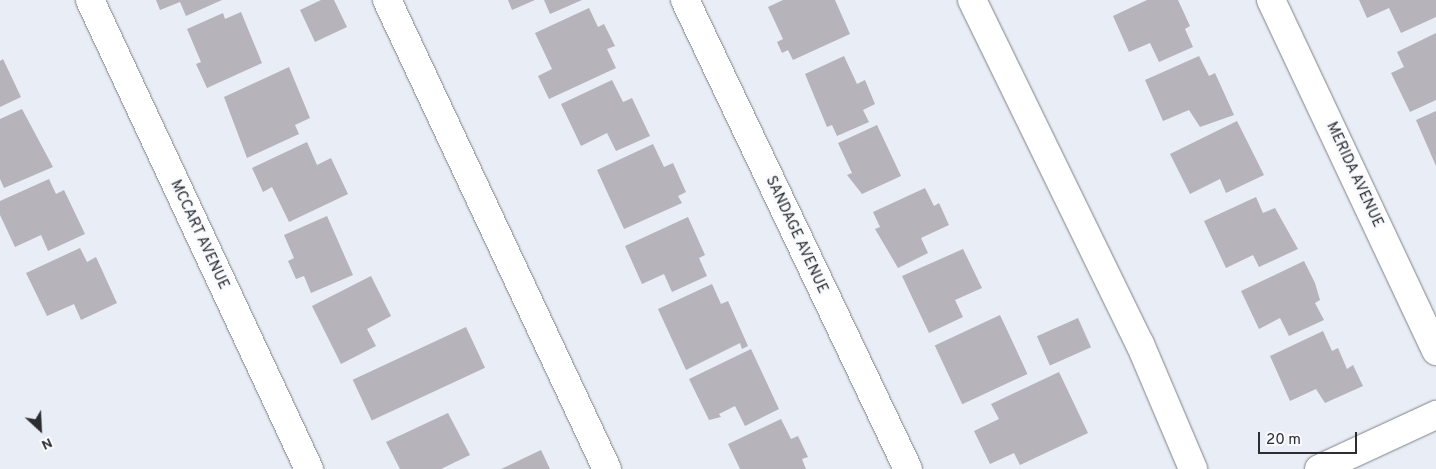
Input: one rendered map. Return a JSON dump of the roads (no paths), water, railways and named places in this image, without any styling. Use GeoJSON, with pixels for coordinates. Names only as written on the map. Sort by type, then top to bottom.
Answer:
{"type":"FeatureCollection","features":[{"type":"Feature","properties":{"kind":"street","name":"MCCART AVENUE"},"geometry":{"type":"LineString","coordinates":[[90,0],[309,469]]}},
{"type":"Feature","properties":{"kind":"street"},"geometry":{"type":"LineString","coordinates":[[387,0],[607,469]]}},
{"type":"Feature","properties":{"kind":"street","name":"SANDAGE AVENUE"},"geometry":{"type":"LineString","coordinates":[[685,0],[908,469]]}},
{"type":"Feature","properties":{"kind":"street"},"geometry":{"type":"LineString","coordinates":[[972,0],[1140,344],[1193,469]]}},
{"type":"Feature","properties":{"kind":"street","name":"MERIDA AVENUE"},"geometry":{"type":"LineString","coordinates":[[1271,0],[1436,351]]}},
{"type":"Feature","properties":{"kind":"street"},"geometry":{"type":"LineString","coordinates":[[1319,469],[1436,415]]}}]}
